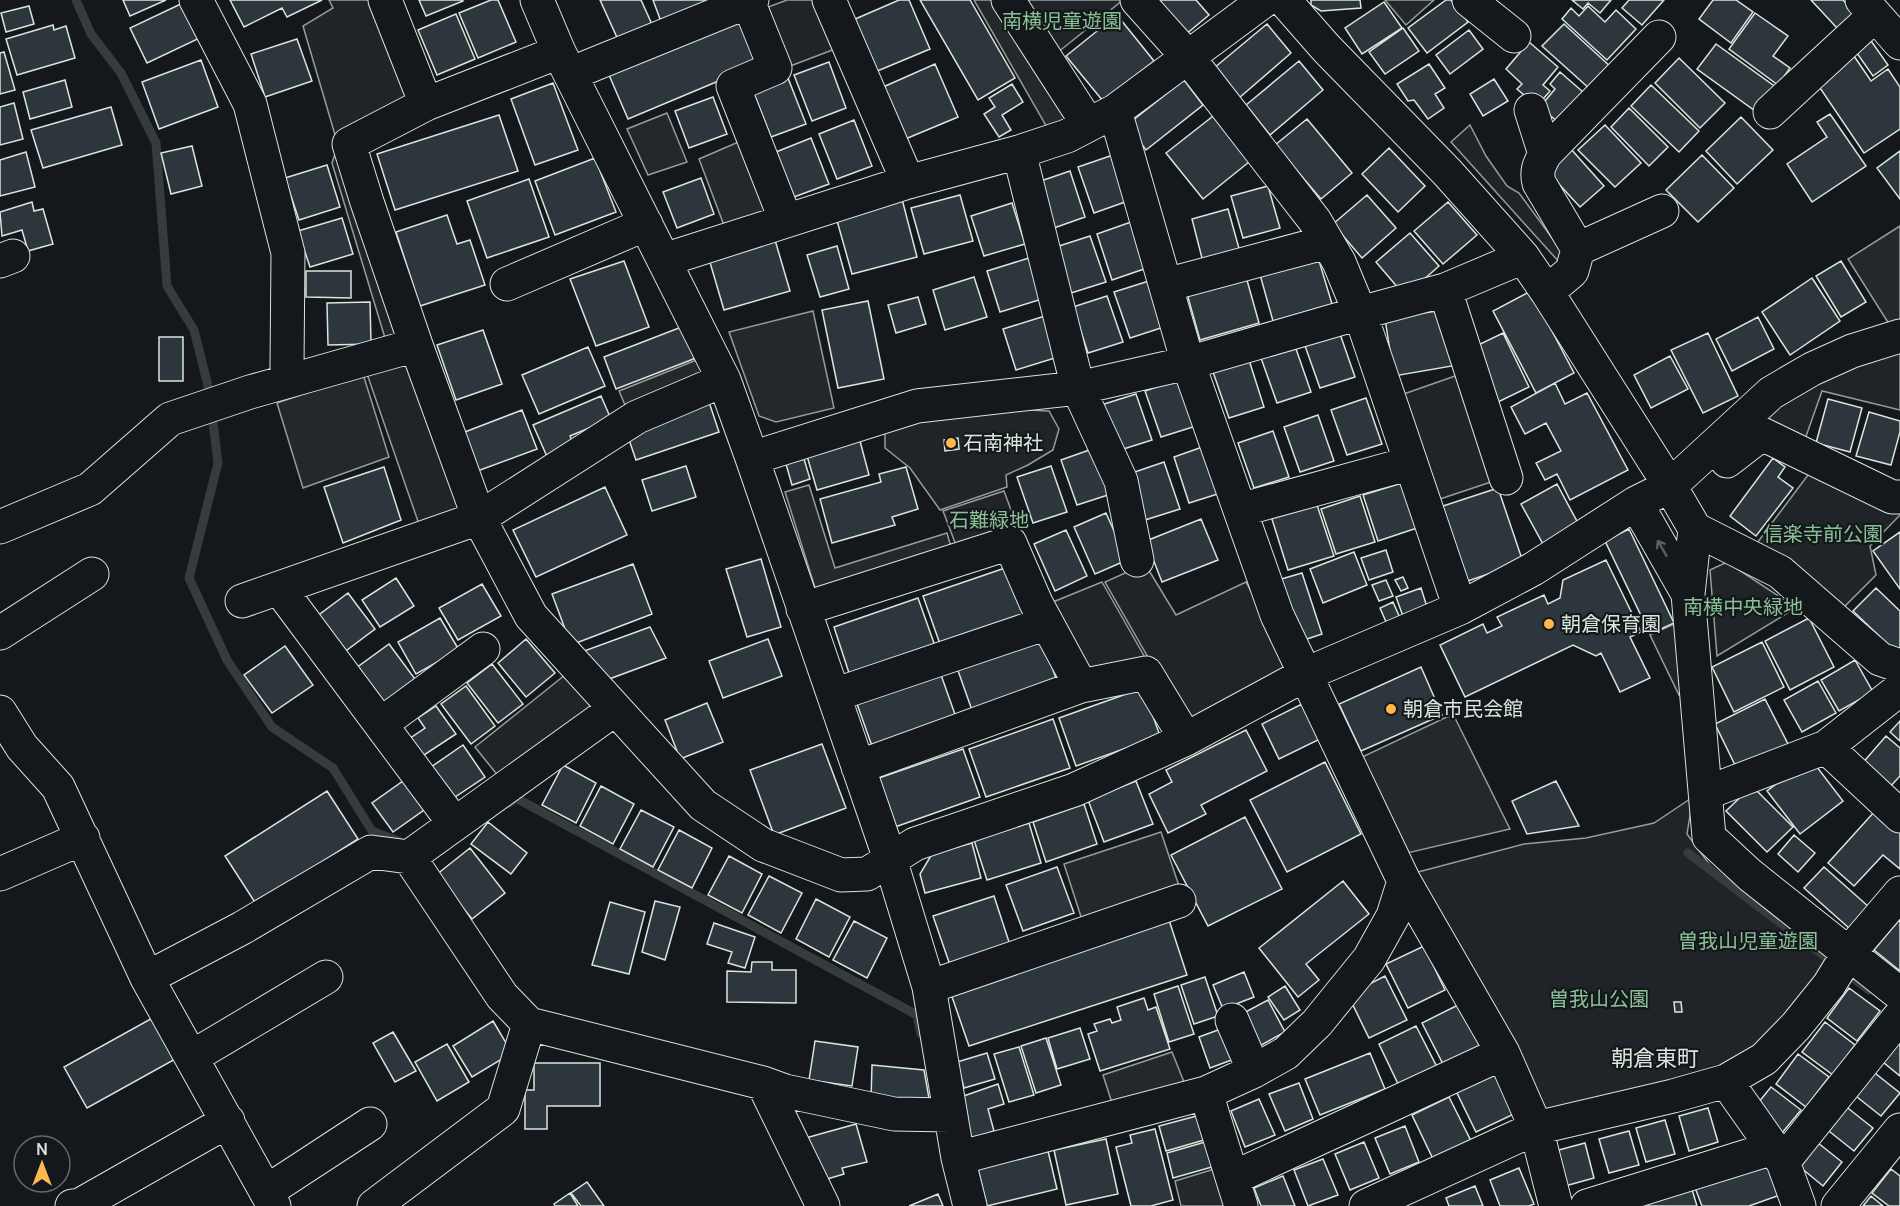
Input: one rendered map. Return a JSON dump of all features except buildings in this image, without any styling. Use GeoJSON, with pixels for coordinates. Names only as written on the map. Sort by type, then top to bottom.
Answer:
{"type":"FeatureCollection","features":[{"type":"Feature","properties":{"kind":"street"},"geometry":{"type":"LineString","coordinates":[[196,0],[250,104],[288,253],[287,368],[290,380]]}},
{"type":"Feature","properties":{"kind":"street"},"geometry":{"type":"LineString","coordinates":[[385,0],[426,104]]}},
{"type":"Feature","properties":{"kind":"street"},"geometry":{"type":"LineString","coordinates":[[537,0],[565,63],[724,380],[890,859],[929,987],[958,1158],[970,1206]]}},
{"type":"Feature","properties":{"kind":"street"},"geometry":{"type":"LineString","coordinates":[[1008,0],[1101,118],[1166,285],[1188,363],[1277,615],[1404,881],[1503,1053],[1536,1128],[1556,1206]]}},
{"type":"Feature","properties":{"kind":"street"},"geometry":{"type":"LineString","coordinates":[[1137,0],[1187,56],[1315,221],[1339,262],[1360,313],[1460,608]]}},
{"type":"Feature","properties":{"kind":"street"},"geometry":{"type":"LineString","coordinates":[[664,260],[908,182],[1019,152],[1067,136],[1101,118],[1265,0]]}},
{"type":"Feature","properties":{"kind":"street"},"geometry":{"type":"LineString","coordinates":[[1284,0],[1326,48],[1447,172],[1523,257],[1695,529],[1780,572],[1880,659],[1900,666]]}},
{"type":"Feature","properties":{"kind":"street"},"geometry":{"type":"LineString","coordinates":[[1469,0],[1514,36]]}},
{"type":"Feature","properties":{"kind":"street"},"geometry":{"type":"LineString","coordinates":[[786,221],[733,86],[775,68],[750,1],[565,63],[426,104],[349,144],[416,345],[479,518],[531,616],[703,805],[763,845],[841,875],[867,874],[915,844],[1074,790],[1186,739],[1306,674],[1460,608],[1553,557],[1636,503],[1674,493],[1762,434],[1892,497],[1900,497]]}},
{"type":"Feature","properties":{"kind":"street"},"geometry":{"type":"LineString","coordinates":[[836,2],[908,182]]}},
{"type":"Feature","properties":{"kind":"street"},"geometry":{"type":"LineString","coordinates":[[1770,112],[1866,14],[1900,43]]}},
{"type":"Feature","properties":{"kind":"street"},"geometry":{"type":"LineString","coordinates":[[1547,292],[1572,271],[1578,249],[1539,183],[1537,172],[1545,154],[1659,38]]}},
{"type":"Feature","properties":{"kind":"street"},"geometry":{"type":"LineString","coordinates":[[1531,110],[1545,154]]}},
{"type":"Feature","properties":{"kind":"street"},"geometry":{"type":"LineString","coordinates":[[1019,152],[1078,388],[1121,481],[1137,560]]}},
{"type":"Feature","properties":{"kind":"street"},"geometry":{"type":"LineString","coordinates":[[1578,249],[1662,211]]}},
{"type":"Feature","properties":{"kind":"street"},"geometry":{"type":"LineString","coordinates":[[507,284],[646,224]]}},
{"type":"Feature","properties":{"kind":"street"},"geometry":{"type":"LineString","coordinates":[[1166,285],[1327,242]]}},
{"type":"Feature","properties":{"kind":"street"},"geometry":{"type":"LineString","coordinates":[[752,458],[917,406],[1078,388],[1188,363],[1445,290],[1523,257]]}},
{"type":"Feature","properties":{"kind":"street"},"geometry":{"type":"LineString","coordinates":[[1445,290],[1506,478]]}},
{"type":"Feature","properties":{"kind":"street"},"geometry":{"type":"LineString","coordinates":[[1674,493],[1771,393],[1812,369],[1852,351],[1900,336]]}},
{"type":"Feature","properties":{"kind":"street"},"geometry":{"type":"LineString","coordinates":[[1,522],[90,489],[170,419],[290,380],[416,345]]}},
{"type":"Feature","properties":{"kind":"street"},"geometry":{"type":"LineString","coordinates":[[242,601],[479,518],[637,417],[724,380]]}},
{"type":"Feature","properties":{"kind":"street"},"geometry":{"type":"LineString","coordinates":[[1240,510],[1411,463]]}},
{"type":"Feature","properties":{"kind":"street"},"geometry":{"type":"LineString","coordinates":[[1636,503],[1688,594]]}},
{"type":"Feature","properties":{"kind":"street"},"geometry":{"type":"LineString","coordinates":[[1587,1206],[1778,1155],[1899,1010],[1842,964],[1709,837],[1688,594],[1695,529]]}},
{"type":"Feature","properties":{"kind":"street"},"geometry":{"type":"LineString","coordinates":[[803,609],[1010,543],[1047,623],[1081,686]]}},
{"type":"Feature","properties":{"kind":"street"},"geometry":{"type":"LineString","coordinates":[[0,633],[92,574]]}},
{"type":"Feature","properties":{"kind":"street"},"geometry":{"type":"LineString","coordinates":[[279,588],[454,823]]}},
{"type":"Feature","properties":{"kind":"street"},"geometry":{"type":"LineString","coordinates":[[834,695],[1047,623]]}},
{"type":"Feature","properties":{"kind":"street"},"geometry":{"type":"LineString","coordinates":[[381,724],[483,649]]}},
{"type":"Feature","properties":{"kind":"street"},"geometry":{"type":"LineString","coordinates":[[858,767],[1081,686],[1146,673],[1186,739]]}},
{"type":"Feature","properties":{"kind":"street"},"geometry":{"type":"LineString","coordinates":[[1706,793],[1826,747],[1900,689]]}},
{"type":"Feature","properties":{"kind":"street"},"geometry":{"type":"LineString","coordinates":[[147,978],[242,928],[371,852],[409,857],[615,709]]}},
{"type":"Feature","properties":{"kind":"street"},"geometry":{"type":"LineString","coordinates":[[0,712],[22,747],[58,787],[147,978],[270,1199],[370,1124]]}},
{"type":"Feature","properties":{"kind":"street"},"geometry":{"type":"LineString","coordinates":[[1826,747],[1900,816]]}},
{"type":"Feature","properties":{"kind":"street"},"geometry":{"type":"LineString","coordinates":[[0,873],[83,838]]}},
{"type":"Feature","properties":{"kind":"street"},"geometry":{"type":"LineString","coordinates":[[409,857],[502,996],[529,1024],[763,1083],[785,1091],[894,1114],[950,1115]]}},
{"type":"Feature","properties":{"kind":"street"},"geometry":{"type":"LineString","coordinates":[[958,1158],[1206,1093],[1286,1053],[1310,1031],[1369,959],[1393,916],[1404,881]]}},
{"type":"Feature","properties":{"kind":"street"},"geometry":{"type":"LineString","coordinates":[[1366,1206],[1536,1128],[1673,1096],[1726,1081],[1764,1059],[1796,1026],[1829,985],[1842,964],[1900,893]]}},
{"type":"Feature","properties":{"kind":"street"},"geometry":{"type":"LineString","coordinates":[[929,987],[1179,901]]}},
{"type":"Feature","properties":{"kind":"street"},"geometry":{"type":"LineString","coordinates":[[192,1057],[326,977]]}},
{"type":"Feature","properties":{"kind":"street"},"geometry":{"type":"LineString","coordinates":[[1232,1020],[1254,1071]]}},
{"type":"Feature","properties":{"kind":"street"},"geometry":{"type":"LineString","coordinates":[[374,1206],[503,1109],[529,1024]]}},
{"type":"Feature","properties":{"kind":"street"},"geometry":{"type":"LineString","coordinates":[[1206,1093],[1237,1192],[1503,1053]]}},
{"type":"Feature","properties":{"kind":"street"},"geometry":{"type":"LineString","coordinates":[[1726,1081],[1778,1155],[1799,1206]]}},
{"type":"Feature","properties":{"kind":"street"},"geometry":{"type":"LineString","coordinates":[[763,1083],[823,1206]]}},
{"type":"Feature","properties":{"kind":"street"},"geometry":{"type":"LineString","coordinates":[[72,1206],[80,1205],[228,1121]]}},
{"type":"Feature","properties":{"kind":"street"},"geometry":{"type":"LineString","coordinates":[[1838,1206],[1900,1130]]}},
{"type":"Feature","properties":{"kind":"green space"},"geometry":{"type":"Polygon","coordinates":[[[329,0],[369,0],[411,103],[344,142],[402,332],[385,338],[332,163],[338,145],[303,26],[333,8],[329,0]]]}},
{"type":"Feature","properties":{"kind":"green space"},"geometry":{"type":"Polygon","coordinates":[[[787,0],[816,0],[835,49],[785,68],[763,9],[787,0]]]}},
{"type":"Feature","properties":{"kind":"green space","name":"南横児童遊園"},"geometry":{"type":"Polygon","coordinates":[[[1022,0],[1123,0],[1057,53],[1022,0]]]}},
{"type":"Feature","properties":{"kind":"green space"},"geometry":{"type":"Polygon","coordinates":[[[1470,125],[1486,156],[1507,186],[1519,193],[1566,257],[1560,263],[1451,142],[1470,125]]]}},
{"type":"Feature","properties":{"kind":"green space"},"geometry":{"type":"Polygon","coordinates":[[[1900,346],[1900,410],[1822,391],[1804,442],[1755,421],[1779,401],[1900,346]]]}},
{"type":"Feature","properties":{"kind":"green space"},"geometry":{"type":"Polygon","coordinates":[[[414,355],[469,513],[421,530],[366,371],[414,355]]]}},
{"type":"Feature","properties":{"kind":"green space"},"geometry":{"type":"Polygon","coordinates":[[[1458,375],[1494,481],[1434,501],[1398,396],[1458,375]]]}},
{"type":"Feature","properties":{"kind":"green space"},"geometry":{"type":"Polygon","coordinates":[[[1007,409],[1049,411],[1059,429],[1053,450],[1006,475],[1007,487],[940,510],[910,468],[885,448],[885,429],[923,417],[1007,409]]]}},
{"type":"Feature","properties":{"kind":"green space","name":"信楽寺前公園"},"geometry":{"type":"Polygon","coordinates":[[[1811,471],[1900,510],[1900,515],[1870,546],[1876,575],[1839,612],[1754,547],[1811,471]]]}},
{"type":"Feature","properties":{"kind":"green space","name":"石難緑地"},"geometry":{"type":"Polygon","coordinates":[[[1004,491],[1020,534],[959,553],[943,511],[1004,491]]]}},
{"type":"Feature","properties":{"kind":"green space","name":"南横中央緑地"},"geometry":{"type":"Polygon","coordinates":[[[1727,562],[1794,609],[1717,656],[1710,570],[1727,562]]]}},
{"type":"Feature","properties":{"kind":"green space"},"geometry":{"type":"Polygon","coordinates":[[[1145,564],[1176,615],[1246,582],[1294,672],[1189,729],[1105,582],[1145,564]]]}},
{"type":"Feature","properties":{"kind":"green space"},"geometry":{"type":"Polygon","coordinates":[[[1102,582],[1147,661],[1092,673],[1053,602],[1102,582]]]}},
{"type":"Feature","properties":{"kind":"green space"},"geometry":{"type":"Polygon","coordinates":[[[1674,624],[1686,693],[1679,695],[1650,635],[1674,624]]]}},
{"type":"Feature","properties":{"kind":"green space"},"geometry":{"type":"Polygon","coordinates":[[[570,671],[601,706],[499,777],[475,747],[570,671]]]}},
{"type":"Feature","properties":{"kind":"green space","name":"曽我山公園"},"geometry":{"type":"Polygon","coordinates":[[[1693,797],[1687,834],[1712,868],[1833,965],[1764,1059],[1536,1128],[1403,876],[1524,844],[1586,838],[1654,823],[1693,797]]]}},
{"type":"Feature","properties":{"kind":"shaded area"},"geometry":{"type":"Polygon","coordinates":[[[974,0],[1001,0],[1067,121],[1048,129],[974,0]]]}},
{"type":"Feature","properties":{"kind":"shaded area"},"geometry":{"type":"Polygon","coordinates":[[[1385,0],[1434,0],[1406,25],[1385,0]]]}},
{"type":"Feature","properties":{"kind":"shaded area"},"geometry":{"type":"Polygon","coordinates":[[[667,113],[687,162],[648,175],[627,129],[667,113]]]}},
{"type":"Feature","properties":{"kind":"shaded area"},"geometry":{"type":"Polygon","coordinates":[[[743,140],[772,214],[725,228],[699,159],[743,140]]]}},
{"type":"Feature","properties":{"kind":"shaded area"},"geometry":{"type":"Polygon","coordinates":[[[1900,226],[1900,319],[1889,324],[1848,259],[1900,226]]]}},
{"type":"Feature","properties":{"kind":"shaded area"},"geometry":{"type":"Polygon","coordinates":[[[813,311],[834,408],[776,422],[759,416],[729,332],[813,311]]]}},
{"type":"Feature","properties":{"kind":"shaded area"},"geometry":{"type":"Polygon","coordinates":[[[699,359],[707,379],[628,412],[619,391],[699,359]]]}},
{"type":"Feature","properties":{"kind":"shaded area"},"geometry":{"type":"Polygon","coordinates":[[[363,374],[389,457],[303,488],[277,403],[363,374]]]}},
{"type":"Feature","properties":{"kind":"shaded area"},"geometry":{"type":"Polygon","coordinates":[[[809,485],[835,568],[947,533],[953,554],[818,597],[785,492],[809,485]]]}},
{"type":"Feature","properties":{"kind":"shaded area"},"geometry":{"type":"Polygon","coordinates":[[[1453,714],[1510,829],[1403,854],[1360,758],[1453,714]]]}},
{"type":"Feature","properties":{"kind":"shaded area"},"geometry":{"type":"Polygon","coordinates":[[[1161,832],[1182,895],[1084,926],[1064,864],[1161,832]]]}},
{"type":"Feature","properties":{"kind":"shaded area"},"geometry":{"type":"Polygon","coordinates":[[[1172,1052],[1186,1087],[1112,1103],[1103,1075],[1172,1052]]]}},
{"type":"Feature","properties":{"kind":"shaded area"},"geometry":{"type":"Polygon","coordinates":[[[1221,1167],[1234,1206],[1181,1206],[1175,1181],[1221,1167]]]}},
{"type":"Feature","properties":{"kind":"waterway"},"geometry":{"type":"LineString","coordinates":[[76,0],[91,34],[121,73],[156,143],[167,286],[194,330],[209,390],[218,463],[189,578],[227,660],[272,727],[333,768],[372,831],[398,841]]}},
{"type":"Feature","properties":{"kind":"waterway"},"geometry":{"type":"LineString","coordinates":[[509,803],[516,798],[917,1015],[921,1034]]}},
{"type":"Feature","properties":{"kind":"waterway"},"geometry":{"type":"LineString","coordinates":[[1688,853],[1869,990]]}},
{"type":"Feature","properties":{"kind":"place","name":"石南神社"},"geometry":{"type":"Point","coordinates":[951,443]}},
{"type":"Feature","properties":{"kind":"place","name":"朝倉保育園"},"geometry":{"type":"Point","coordinates":[1549,624]}},
{"type":"Feature","properties":{"kind":"place","name":"朝倉市民会館"},"geometry":{"type":"Point","coordinates":[1391,709]}},
{"type":"Feature","properties":{"kind":"district","name":"朝倉東町"},"geometry":{"type":"Point","coordinates":[1655,1058]}},
{"type":"Feature","properties":{"kind":"park label","name":"曽我山児童遊園"},"geometry":{"type":"Point","coordinates":[1748,941]}}]}
